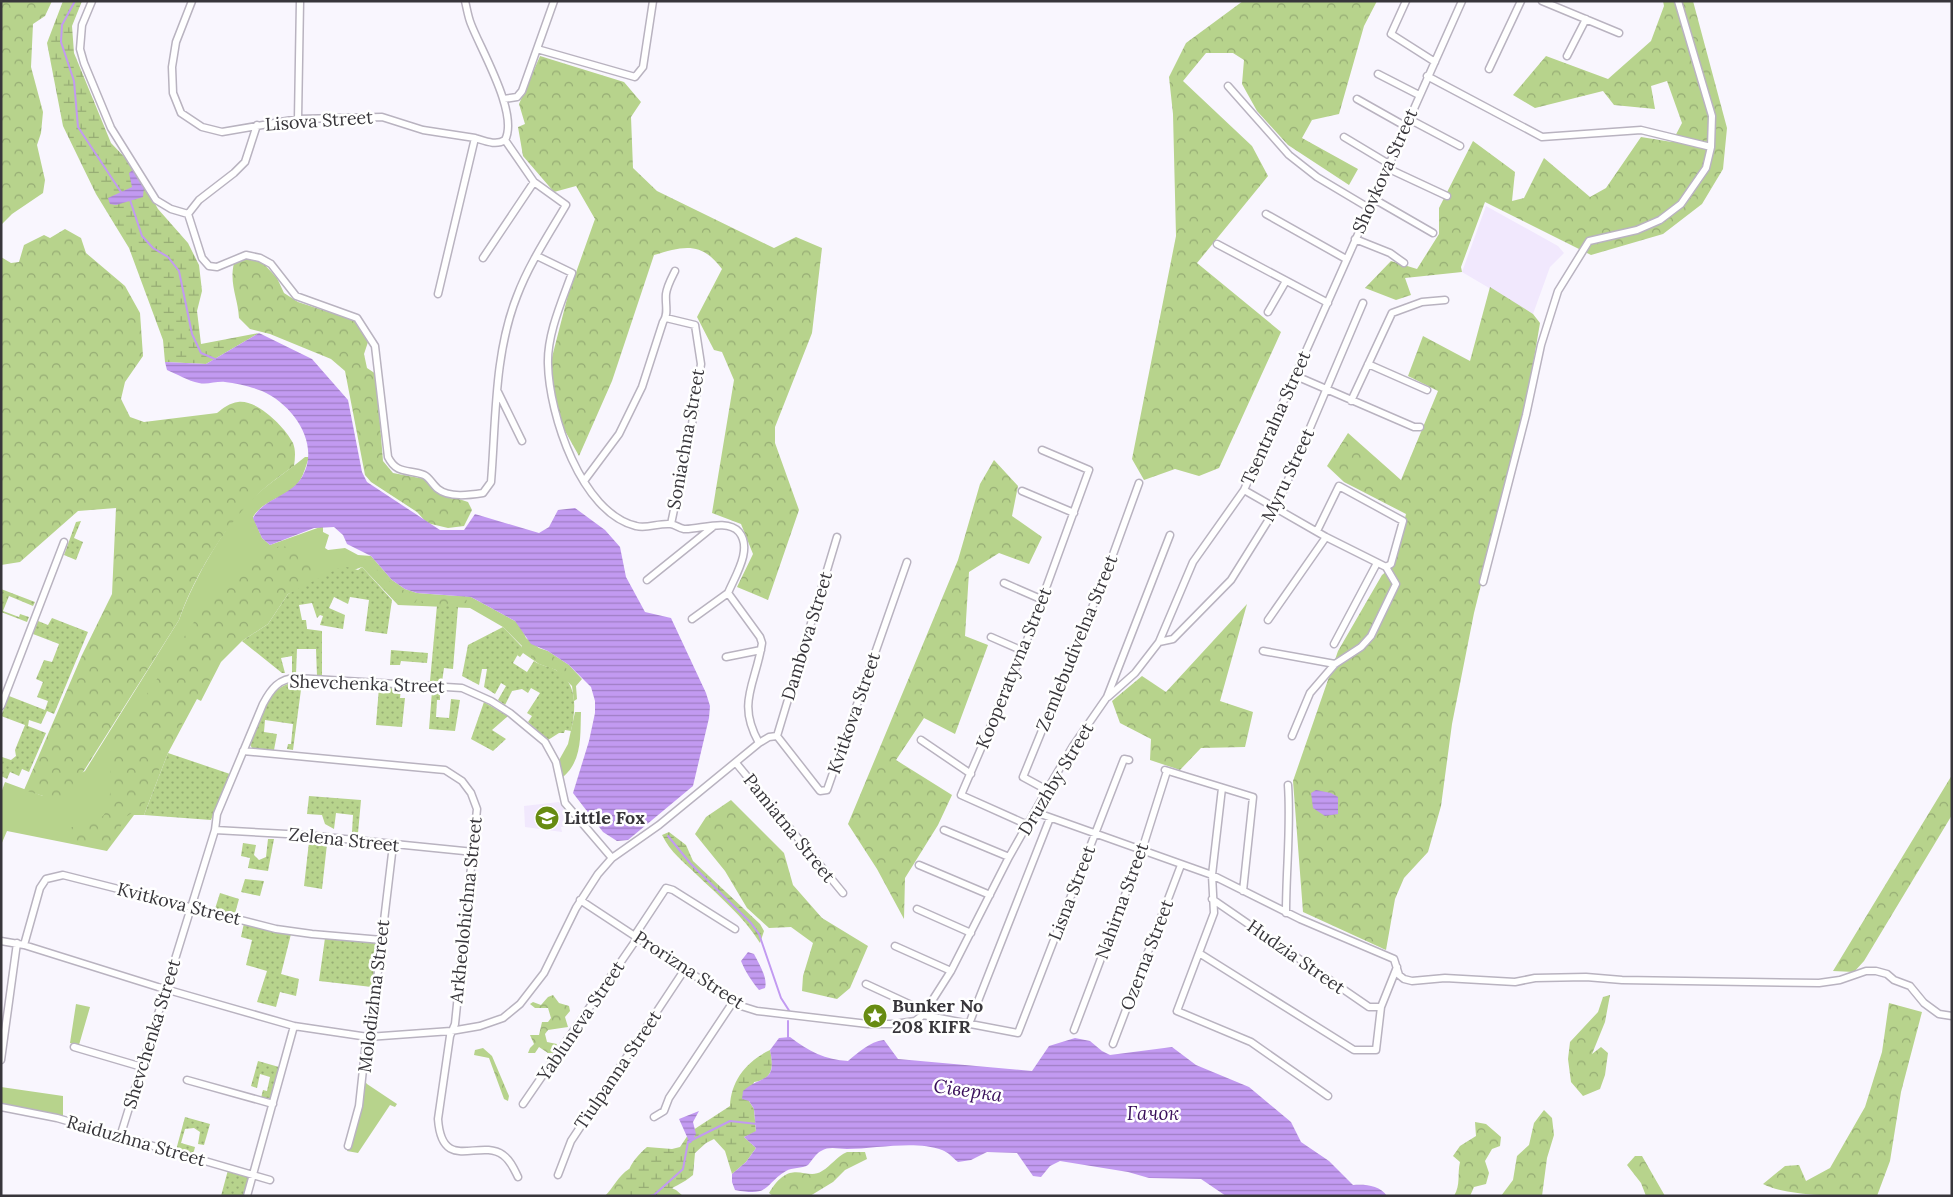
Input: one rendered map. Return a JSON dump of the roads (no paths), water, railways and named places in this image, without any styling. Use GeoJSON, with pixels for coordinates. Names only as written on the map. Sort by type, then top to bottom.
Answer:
{"type":"FeatureCollection","features":[{"type":"Feature","properties":{"kind":"street"},"geometry":{"type":"LineString","coordinates":[[92,1],[82,25],[80,49],[110,128],[156,200],[171,209],[188,214]]}},
{"type":"Feature","properties":{"kind":"street","name":"Lisova Street"},"geometry":{"type":"LineString","coordinates":[[192,1],[176,42],[172,66],[173,93],[181,113],[202,127],[222,132],[298,119],[382,117],[423,130],[494,143],[501,143],[505,140]]}},
{"type":"Feature","properties":{"kind":"street"},"geometry":{"type":"LineString","coordinates":[[298,119],[300,1]]}},
{"type":"Feature","properties":{"kind":"street"},"geometry":{"type":"LineString","coordinates":[[188,214],[202,258],[209,266],[217,266],[246,255],[260,258],[271,264],[296,296],[357,318],[376,346],[388,457],[392,465],[401,472],[425,475],[439,490],[466,495],[483,493],[491,482],[497,391],[506,332],[517,296],[566,205],[534,182],[505,140],[508,129],[504,99],[470,22],[465,1]]}},
{"type":"Feature","properties":{"kind":"street"},"geometry":{"type":"LineString","coordinates":[[504,99],[517,97],[522,91],[554,1]]}},
{"type":"Feature","properties":{"kind":"street"},"geometry":{"type":"LineString","coordinates":[[537,49],[635,77],[642,67],[653,1]]}},
{"type":"Feature","properties":{"kind":"street"},"geometry":{"type":"LineString","coordinates":[[1406,1],[1390,34],[1435,62]]}},
{"type":"Feature","properties":{"kind":"street","name":"Shovkova Street"},"geometry":{"type":"LineString","coordinates":[[1336,281],[1462,1]]}},
{"type":"Feature","properties":{"kind":"street"},"geometry":{"type":"LineString","coordinates":[[1490,70],[1521,1]]}},
{"type":"Feature","properties":{"kind":"street"},"geometry":{"type":"LineString","coordinates":[[1542,1],[1619,33]]}},
{"type":"Feature","properties":{"kind":"street"},"geometry":{"type":"LineString","coordinates":[[1483,582],[1526,415],[1541,345],[1558,291],[1589,241],[1637,230],[1660,220],[1681,204],[1706,168],[1712,147],[1712,116],[1678,1]]}},
{"type":"Feature","properties":{"kind":"street"},"geometry":{"type":"LineString","coordinates":[[1567,56],[1586,19]]}},
{"type":"Feature","properties":{"kind":"street"},"geometry":{"type":"LineString","coordinates":[[1378,74],[1419,95]]}},
{"type":"Feature","properties":{"kind":"street"},"geometry":{"type":"LineString","coordinates":[[1427,76],[1542,136],[1641,130],[1712,147]]}},
{"type":"Feature","properties":{"kind":"street"},"geometry":{"type":"LineString","coordinates":[[1228,86],[1289,155],[1317,177],[1369,208]]}},
{"type":"Feature","properties":{"kind":"street"},"geometry":{"type":"LineString","coordinates":[[1357,99],[1405,126]]}},
{"type":"Feature","properties":{"kind":"street"},"geometry":{"type":"LineString","coordinates":[[1409,119],[1460,146]]}},
{"type":"Feature","properties":{"kind":"street"},"geometry":{"type":"LineString","coordinates":[[188,214],[199,200],[234,174],[245,162],[257,125]]}},
{"type":"Feature","properties":{"kind":"street"},"geometry":{"type":"LineString","coordinates":[[1344,137],[1388,166],[1447,196]]}},
{"type":"Feature","properties":{"kind":"street"},"geometry":{"type":"LineString","coordinates":[[438,294],[475,138]]}},
{"type":"Feature","properties":{"kind":"street"},"geometry":{"type":"LineString","coordinates":[[483,258],[534,182]]}},
{"type":"Feature","properties":{"kind":"street"},"geometry":{"type":"LineString","coordinates":[[1374,200],[1433,234]]}},
{"type":"Feature","properties":{"kind":"street"},"geometry":{"type":"LineString","coordinates":[[1266,214],[1346,259]]}},
{"type":"Feature","properties":{"kind":"street"},"geometry":{"type":"LineString","coordinates":[[1355,239],[1390,253],[1404,263]]}},
{"type":"Feature","properties":{"kind":"street"},"geometry":{"type":"LineString","coordinates":[[1217,244],[1328,303]]}},
{"type":"Feature","properties":{"kind":"street"},"geometry":{"type":"LineString","coordinates":[[537,256],[572,273],[554,327],[548,364],[557,424],[584,481],[597,502],[620,521],[644,527],[671,524],[680,529],[697,529],[715,525],[729,526],[738,531],[743,541],[743,558],[728,593],[692,620]]}},
{"type":"Feature","properties":{"kind":"street"},"geometry":{"type":"LineString","coordinates":[[584,481],[619,434],[642,387],[663,322],[666,318],[666,295],[675,271]]}},
{"type":"Feature","properties":{"kind":"street"},"geometry":{"type":"LineString","coordinates":[[1268,312],[1286,281]]}},
{"type":"Feature","properties":{"kind":"street","name":"Tsentralna Street"},"geometry":{"type":"LineString","coordinates":[[1159,642],[1193,562],[1244,490],[1296,376],[1336,281]]}},
{"type":"Feature","properties":{"kind":"street"},"geometry":{"type":"LineString","coordinates":[[1351,401],[1392,313],[1422,302],[1445,300]]}},
{"type":"Feature","properties":{"kind":"street","name":"Myru Street"},"geometry":{"type":"LineString","coordinates":[[1159,642],[1173,639],[1230,580],[1276,508],[1363,303]]}},
{"type":"Feature","properties":{"kind":"street","name":"Soniachna Street"},"geometry":{"type":"LineString","coordinates":[[666,318],[695,325],[701,364],[692,424],[671,524]]}},
{"type":"Feature","properties":{"kind":"street"},"geometry":{"type":"LineString","coordinates":[[1368,364],[1427,390]]}},
{"type":"Feature","properties":{"kind":"street"},"geometry":{"type":"LineString","coordinates":[[1296,376],[1414,427],[1420,427]]}},
{"type":"Feature","properties":{"kind":"street"},"geometry":{"type":"LineString","coordinates":[[497,391],[522,441]]}},
{"type":"Feature","properties":{"kind":"street","name":"Kooperatyvna Street"},"geometry":{"type":"LineString","coordinates":[[1028,825],[962,796],[1043,600],[1089,470],[1042,450]]}},
{"type":"Feature","properties":{"kind":"street","name":"Zemlebudivelna Street"},"geometry":{"type":"LineString","coordinates":[[1047,790],[1023,776],[1107,571],[1139,483]]}},
{"type":"Feature","properties":{"kind":"street"},"geometry":{"type":"LineString","coordinates":[[1317,532],[1339,486],[1403,520],[1391,564],[1386,567]]}},
{"type":"Feature","properties":{"kind":"street"},"geometry":{"type":"LineString","coordinates":[[1244,490],[1326,537],[1386,567],[1396,584],[1371,636],[1361,646],[1335,664],[1310,694],[1308,703],[1292,736]]}},
{"type":"Feature","properties":{"kind":"street"},"geometry":{"type":"LineString","coordinates":[[1022,491],[1074,513]]}},
{"type":"Feature","properties":{"kind":"street"},"geometry":{"type":"LineString","coordinates":[[647,580],[715,525]]}},
{"type":"Feature","properties":{"kind":"street","name":"Druzhby Street"},"geometry":{"type":"LineString","coordinates":[[924,1015],[951,972],[1009,857],[1047,790],[1073,746],[1107,697],[1170,536]]}},
{"type":"Feature","properties":{"kind":"street","name":"Dambova Street"},"geometry":{"type":"LineString","coordinates":[[777,736],[837,537]]}},
{"type":"Feature","properties":{"kind":"street"},"geometry":{"type":"LineString","coordinates":[[1268,620],[1326,537]]}},
{"type":"Feature","properties":{"kind":"street"},"geometry":{"type":"LineString","coordinates":[[1,706],[64,542]]}},
{"type":"Feature","properties":{"kind":"street","name":"Kvitkova Street"},"geometry":{"type":"LineString","coordinates":[[777,736],[820,791],[827,790],[907,562]]}},
{"type":"Feature","properties":{"kind":"street"},"geometry":{"type":"LineString","coordinates":[[1334,644],[1377,563]]}},
{"type":"Feature","properties":{"kind":"street"},"geometry":{"type":"LineString","coordinates":[[1004,583],[1043,600]]}},
{"type":"Feature","properties":{"kind":"street"},"geometry":{"type":"LineString","coordinates":[[728,593],[760,637],[761,650],[746,705],[748,720],[758,743]]}},
{"type":"Feature","properties":{"kind":"street"},"geometry":{"type":"LineString","coordinates":[[991,637],[1023,651]]}},
{"type":"Feature","properties":{"kind":"street"},"geometry":{"type":"LineString","coordinates":[[1107,697],[1136,673],[1159,642]]}},
{"type":"Feature","properties":{"kind":"street"},"geometry":{"type":"LineString","coordinates":[[726,657],[761,650]]}},
{"type":"Feature","properties":{"kind":"street"},"geometry":{"type":"LineString","coordinates":[[1264,651],[1335,664]]}},
{"type":"Feature","properties":{"kind":"street","name":"Shevchenka Street"},"geometry":{"type":"LineString","coordinates":[[120,1137],[215,830],[217,814],[267,696],[276,684],[286,679],[462,688],[510,713],[545,742],[556,762],[564,803],[612,858]]}},
{"type":"Feature","properties":{"kind":"street"},"geometry":{"type":"LineString","coordinates":[[1,941],[24,945],[294,1026],[368,1037],[451,1031],[492,1023],[512,1012],[544,973],[580,900],[612,858],[659,825],[758,743],[767,738],[777,736]]}},
{"type":"Feature","properties":{"kind":"street"},"geometry":{"type":"LineString","coordinates":[[921,740],[970,774]]}},
{"type":"Feature","properties":{"kind":"street","name":"Arkheolohichna Street"},"geometry":{"type":"LineString","coordinates":[[243,751],[448,771],[462,781],[476,803],[474,852],[455,1024],[451,1031],[438,1118],[443,1140],[453,1149],[464,1152],[489,1149],[502,1154],[511,1163],[518,1178]]}},
{"type":"Feature","properties":{"kind":"street","name":"Lisna Street"},"geometry":{"type":"LineString","coordinates":[[969,1024],[1018,1033],[1124,759],[1129,760]]}},
{"type":"Feature","properties":{"kind":"street","name":"Pamiatna Street"},"geometry":{"type":"LineString","coordinates":[[736,763],[843,893]]}},
{"type":"Feature","properties":{"kind":"street","name":"Nahirna Street"},"geometry":{"type":"LineString","coordinates":[[1074,1030],[1143,851],[1165,770],[1222,788]]}},
{"type":"Feature","properties":{"kind":"street"},"geometry":{"type":"LineString","coordinates":[[1286,913],[1287,840],[1290,823],[1288,785]]}},
{"type":"Feature","properties":{"kind":"street"},"geometry":{"type":"LineString","coordinates":[[1243,891],[1253,797],[1222,788],[1212,876],[1214,913],[1178,1011],[1251,1042],[1328,1096]]}},
{"type":"Feature","properties":{"kind":"street"},"geometry":{"type":"LineString","coordinates":[[1035,812],[1212,876],[1286,913],[1394,959],[1404,979],[1412,981],[1429,978],[1515,982],[1535,978],[1586,978],[1819,983],[1840,980],[1866,971],[1876,971],[1887,974],[1894,980],[1910,986],[1924,1003],[1939,1014],[1952,1016]]}},
{"type":"Feature","properties":{"kind":"street"},"geometry":{"type":"LineString","coordinates":[[866,984],[920,1009],[924,1015],[969,1024],[1050,818]]}},
{"type":"Feature","properties":{"kind":"street","name":"Zelena Street"},"geometry":{"type":"LineString","coordinates":[[215,830],[305,835],[474,852]]}},
{"type":"Feature","properties":{"kind":"street"},"geometry":{"type":"LineString","coordinates":[[944,830],[1009,857]]}},
{"type":"Feature","properties":{"kind":"street","name":"Molodizhna Street"},"geometry":{"type":"LineString","coordinates":[[348,1146],[359,1106],[368,1037],[371,1030],[393,845]]}},
{"type":"Feature","properties":{"kind":"street"},"geometry":{"type":"LineString","coordinates":[[919,865],[990,895]]}},
{"type":"Feature","properties":{"kind":"street","name":"Ozerna Street"},"geometry":{"type":"LineString","coordinates":[[1113,1044],[1181,865]]}},
{"type":"Feature","properties":{"kind":"street","name":"Kvitkova Street"},"geometry":{"type":"LineString","coordinates":[[24,945],[40,888],[46,878],[63,875],[190,908],[300,933],[382,940]]}},
{"type":"Feature","properties":{"kind":"street","name":"Yabluneva Street"},"geometry":{"type":"LineString","coordinates":[[524,1104],[637,936],[666,888],[673,890],[735,929]]}},
{"type":"Feature","properties":{"kind":"street","name":"Hudzia Street"},"geometry":{"type":"LineString","coordinates":[[1212,899],[1368,1007],[1381,1007]]}},
{"type":"Feature","properties":{"kind":"street","name":"Prorizna Street"},"geometry":{"type":"LineString","coordinates":[[580,900],[637,936],[733,1002],[757,1011],[868,1024],[895,1024],[914,1021],[924,1015]]}},
{"type":"Feature","properties":{"kind":"street"},"geometry":{"type":"LineString","coordinates":[[917,910],[971,933]]}},
{"type":"Feature","properties":{"kind":"street"},"geometry":{"type":"LineString","coordinates":[[1,1060],[17,943]]}},
{"type":"Feature","properties":{"kind":"street"},"geometry":{"type":"LineString","coordinates":[[895,946],[951,972]]}},
{"type":"Feature","properties":{"kind":"street"},"geometry":{"type":"LineString","coordinates":[[1199,953],[1354,1050],[1376,1050],[1381,1007],[1397,966]]}},
{"type":"Feature","properties":{"kind":"street","name":"Tiulpanna Street"},"geometry":{"type":"LineString","coordinates":[[558,1176],[571,1141],[685,969]]}},
{"type":"Feature","properties":{"kind":"street"},"geometry":{"type":"LineString","coordinates":[[654,1117],[664,1111],[669,1098],[733,1002]]}},
{"type":"Feature","properties":{"kind":"street"},"geometry":{"type":"LineString","coordinates":[[247,1196],[255,1175],[294,1026]]}},
{"type":"Feature","properties":{"kind":"street"},"geometry":{"type":"LineString","coordinates":[[74,1047],[142,1067]]}},
{"type":"Feature","properties":{"kind":"street"},"geometry":{"type":"LineString","coordinates":[[187,1080],[273,1104]]}},
{"type":"Feature","properties":{"kind":"street","name":"Raiduzhna Street"},"geometry":{"type":"LineString","coordinates":[[1,1108],[57,1118],[270,1180]]}},
{"type":"Feature","properties":{"kind":"water"},"geometry":{"type":"Polygon","coordinates":[[[134,169],[144,187],[143,197],[116,205],[110,204],[108,198],[132,187],[129,173],[134,169]]]}},
{"type":"Feature","properties":{"kind":"water"},"geometry":{"type":"Polygon","coordinates":[[[259,333],[312,359],[348,400],[362,472],[367,482],[440,530],[464,530],[475,514],[539,533],[549,527],[558,510],[575,508],[605,530],[620,547],[626,577],[645,612],[671,618],[706,693],[710,706],[709,718],[693,786],[628,840],[617,841],[603,832],[573,793],[589,741],[595,713],[595,701],[591,687],[569,665],[548,651],[531,644],[515,621],[471,597],[417,593],[405,589],[392,580],[371,556],[347,544],[343,535],[334,527],[314,528],[270,545],[262,538],[253,518],[264,506],[297,484],[307,465],[306,439],[301,427],[284,406],[274,397],[262,391],[244,385],[222,382],[205,384],[195,382],[167,370],[165,362],[206,364],[259,333]]]}},
{"type":"Feature","properties":{"kind":"water"},"geometry":{"type":"Polygon","coordinates":[[[1316,790],[1331,793],[1338,797],[1338,814],[1325,816],[1313,808],[1311,793],[1316,790]]]}},
{"type":"Feature","properties":{"kind":"water"},"geometry":{"type":"Polygon","coordinates":[[[748,952],[754,954],[764,975],[765,988],[759,990],[741,961],[748,952]]]}},
{"type":"Feature","properties":{"kind":"water","name":"Гачок"},"geometry":{"type":"Polygon","coordinates":[[[790,1037],[817,1054],[832,1059],[848,1061],[869,1045],[884,1040],[898,1059],[1032,1071],[1049,1046],[1075,1038],[1090,1041],[1110,1055],[1172,1047],[1196,1065],[1249,1087],[1291,1122],[1301,1142],[1329,1161],[1353,1185],[1376,1187],[1387,1196],[1226,1196],[1201,1179],[1149,1178],[1128,1172],[1060,1161],[1050,1166],[1041,1177],[1033,1176],[1017,1153],[987,1152],[971,1160],[958,1162],[942,1150],[907,1145],[858,1149],[824,1149],[808,1165],[786,1171],[761,1191],[747,1192],[735,1190],[732,1174],[746,1162],[756,1148],[744,1137],[756,1131],[754,1109],[749,1101],[742,1099],[743,1091],[767,1077],[772,1068],[770,1050],[779,1038],[790,1037]]]}},
{"type":"Feature","properties":{"kind":"water"},"geometry":{"type":"Polygon","coordinates":[[[699,1111],[693,1122],[696,1134],[691,1143],[687,1143],[688,1139],[679,1119],[699,1111]]]}},
{"type":"Feature","properties":{"kind":"waterway"},"geometry":{"type":"LineString","coordinates":[[75,1],[62,25],[61,42],[74,81],[78,127],[121,192]]}},
{"type":"Feature","properties":{"kind":"waterway"},"geometry":{"type":"LineString","coordinates":[[130,200],[142,236],[153,248],[168,257],[179,271],[192,334],[201,353],[215,359]]}},
{"type":"Feature","properties":{"kind":"waterway"},"geometry":{"type":"LineString","coordinates":[[668,836],[690,863],[751,923],[759,934],[781,998],[790,1012]]}},
{"type":"Feature","properties":{"kind":"waterway"},"geometry":{"type":"LineString","coordinates":[[788,1021],[788,1038]]}},
{"type":"Feature","properties":{"kind":"waterway","name":"Сіверка"},"geometry":{"type":"LineString","coordinates":[[649,1196],[654,1195],[683,1169],[688,1142],[730,1121],[757,1124]]}},
{"type":"Feature","properties":{"kind":"place","name":"Little Fox"},"geometry":{"type":"Point","coordinates":[547,818]}},
{"type":"Feature","properties":{"kind":"place","name":"Bunker No 208 KIFR"},"geometry":{"type":"Point","coordinates":[875,1016]}}]}
